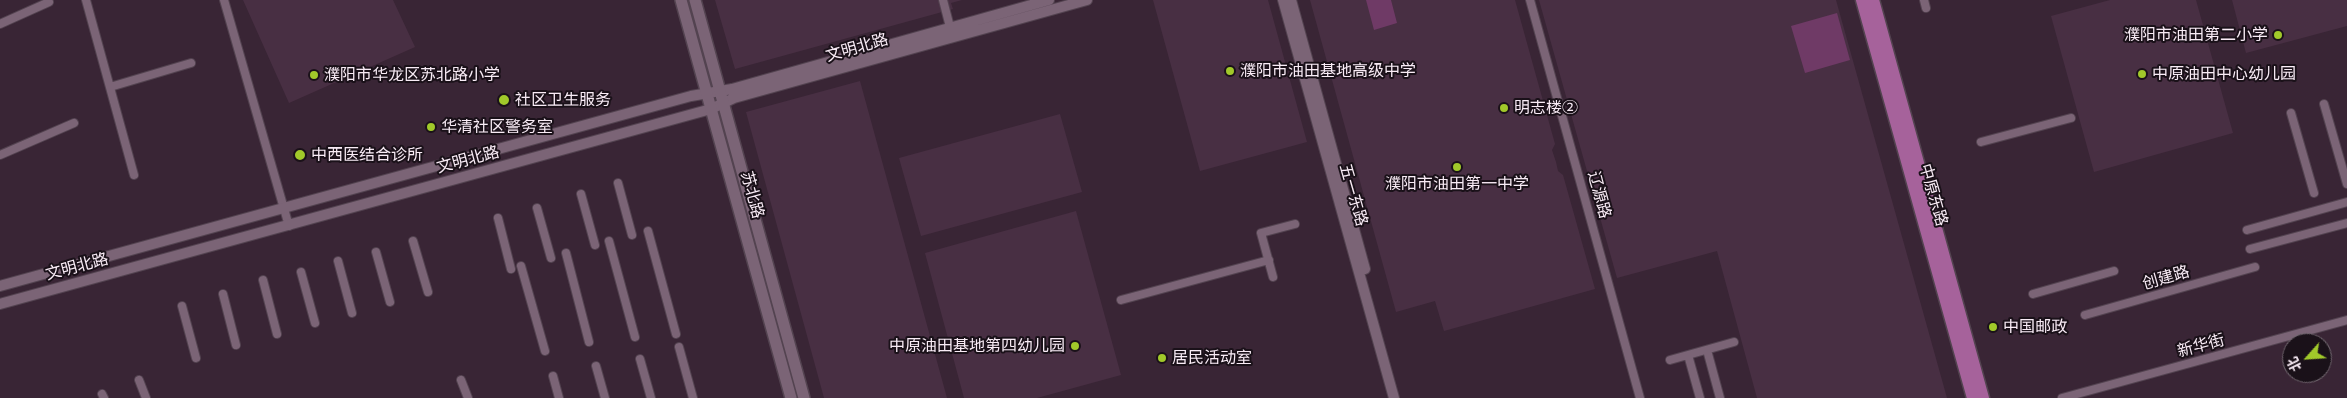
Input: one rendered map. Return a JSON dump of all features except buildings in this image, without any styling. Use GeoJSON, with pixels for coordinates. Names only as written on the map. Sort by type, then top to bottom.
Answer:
{"type":"FeatureCollection","features":[{"type":"Feature","properties":{"kind":"main road","name":"苏北路"},"geometry":{"type":"LineString","coordinates":[[681,0],[792,398]]}},
{"type":"Feature","properties":{"kind":"main road","name":"苏北路"},"geometry":{"type":"LineString","coordinates":[[694,0],[804,398]]}},
{"type":"Feature","properties":{"kind":"main road","name":"中原东路"},"geometry":{"type":"LineString","coordinates":[[1862,0],[1973,398]]}},
{"type":"Feature","properties":{"kind":"main road","name":"中原东路"},"geometry":{"type":"LineString","coordinates":[[1873,0],[1983,398]]}},
{"type":"Feature","properties":{"kind":"street"},"geometry":{"type":"LineString","coordinates":[[86,0],[134,175]]}},
{"type":"Feature","properties":{"kind":"street"},"geometry":{"type":"LineString","coordinates":[[224,0],[289,226]]}},
{"type":"Feature","properties":{"kind":"street"},"geometry":{"type":"LineString","coordinates":[[943,0],[950,28]]}},
{"type":"Feature","properties":{"kind":"street","name":"文明北路"},"geometry":{"type":"LineString","coordinates":[[0,286],[691,96],[719,91],[1050,0]]}},
{"type":"Feature","properties":{"kind":"street","name":"文明北路"},"geometry":{"type":"LineString","coordinates":[[0,304],[712,109],[722,103],[1086,0]]}},
{"type":"Feature","properties":{"kind":"street","name":"五一东路"},"geometry":{"type":"LineString","coordinates":[[1283,0],[1394,398]]}},
{"type":"Feature","properties":{"kind":"street","name":"五一东路"},"geometry":{"type":"LineString","coordinates":[[1291,0],[1401,398]]}},
{"type":"Feature","properties":{"kind":"street","name":"辽源路"},"geometry":{"type":"LineString","coordinates":[[1530,0],[1640,398]]}},
{"type":"Feature","properties":{"kind":"street"},"geometry":{"type":"LineString","coordinates":[[0,24],[49,2]]}},
{"type":"Feature","properties":{"kind":"street"},"geometry":{"type":"LineString","coordinates":[[110,87],[191,63]]}},
{"type":"Feature","properties":{"kind":"street"},"geometry":{"type":"LineString","coordinates":[[2324,104],[2347,184]]}},
{"type":"Feature","properties":{"kind":"street"},"geometry":{"type":"LineString","coordinates":[[2291,113],[2314,193]]}},
{"type":"Feature","properties":{"kind":"street"},"geometry":{"type":"LineString","coordinates":[[1981,142],[2071,118]]}},
{"type":"Feature","properties":{"kind":"street"},"geometry":{"type":"LineString","coordinates":[[0,155],[74,123]]}},
{"type":"Feature","properties":{"kind":"street"},"geometry":{"type":"LineString","coordinates":[[618,183],[632,235]]}},
{"type":"Feature","properties":{"kind":"street"},"geometry":{"type":"LineString","coordinates":[[580,194],[595,245]]}},
{"type":"Feature","properties":{"kind":"street"},"geometry":{"type":"LineString","coordinates":[[2247,230],[2347,202]]}},
{"type":"Feature","properties":{"kind":"street"},"geometry":{"type":"LineString","coordinates":[[537,208],[551,258]]}},
{"type":"Feature","properties":{"kind":"street"},"geometry":{"type":"LineString","coordinates":[[498,218],[511,269]]}},
{"type":"Feature","properties":{"kind":"street"},"geometry":{"type":"LineString","coordinates":[[2250,249],[2347,223]]}},
{"type":"Feature","properties":{"kind":"street"},"geometry":{"type":"LineString","coordinates":[[1273,277],[1261,233],[1296,224]]}},
{"type":"Feature","properties":{"kind":"street"},"geometry":{"type":"LineString","coordinates":[[648,231],[676,334]]}},
{"type":"Feature","properties":{"kind":"street"},"geometry":{"type":"LineString","coordinates":[[413,241],[428,292]]}},
{"type":"Feature","properties":{"kind":"street"},"geometry":{"type":"LineString","coordinates":[[609,241],[635,337]]}},
{"type":"Feature","properties":{"kind":"street"},"geometry":{"type":"LineString","coordinates":[[376,252],[390,302]]}},
{"type":"Feature","properties":{"kind":"street"},"geometry":{"type":"LineString","coordinates":[[566,254],[589,342]]}},
{"type":"Feature","properties":{"kind":"street"},"geometry":{"type":"LineString","coordinates":[[1121,300],[1268,260]]}},
{"type":"Feature","properties":{"kind":"street"},"geometry":{"type":"LineString","coordinates":[[338,261],[352,313]]}},
{"type":"Feature","properties":{"kind":"street"},"geometry":{"type":"LineString","coordinates":[[521,266],[544,351]]}},
{"type":"Feature","properties":{"kind":"street","name":"创建路"},"geometry":{"type":"LineString","coordinates":[[2085,315],[2255,267]]}},
{"type":"Feature","properties":{"kind":"street"},"geometry":{"type":"LineString","coordinates":[[301,272],[315,323]]}},
{"type":"Feature","properties":{"kind":"street"},"geometry":{"type":"LineString","coordinates":[[2033,294],[2114,272]]}},
{"type":"Feature","properties":{"kind":"street"},"geometry":{"type":"LineString","coordinates":[[263,280],[278,334]]}},
{"type":"Feature","properties":{"kind":"street"},"geometry":{"type":"LineString","coordinates":[[223,294],[236,345]]}},
{"type":"Feature","properties":{"kind":"street"},"geometry":{"type":"LineString","coordinates":[[182,306],[196,358]]}},
{"type":"Feature","properties":{"kind":"street","name":"新华街"},"geometry":{"type":"LineString","coordinates":[[2062,398],[2347,320]]}},
{"type":"Feature","properties":{"kind":"street"},"geometry":{"type":"LineString","coordinates":[[1670,360],[1734,342]]}},
{"type":"Feature","properties":{"kind":"street"},"geometry":{"type":"LineString","coordinates":[[679,347],[693,398]]}},
{"type":"Feature","properties":{"kind":"street"},"geometry":{"type":"LineString","coordinates":[[1707,350],[1720,398]]}},
{"type":"Feature","properties":{"kind":"street"},"geometry":{"type":"LineString","coordinates":[[1688,355],[1700,398]]}},
{"type":"Feature","properties":{"kind":"street"},"geometry":{"type":"LineString","coordinates":[[640,359],[651,398]]}},
{"type":"Feature","properties":{"kind":"street"},"geometry":{"type":"LineString","coordinates":[[596,366],[605,398]]}},
{"type":"Feature","properties":{"kind":"street"},"geometry":{"type":"LineString","coordinates":[[553,376],[559,398]]}},
{"type":"Feature","properties":{"kind":"street"},"geometry":{"type":"LineString","coordinates":[[139,380],[146,398]]}},
{"type":"Feature","properties":{"kind":"street"},"geometry":{"type":"LineString","coordinates":[[460,380],[468,398]]}},
{"type":"Feature","properties":{"kind":"shaded area","name":"濮阳市华龙区苏北路小学"},"geometry":{"type":"Polygon","coordinates":[[[243,0],[393,0],[415,47],[289,103],[243,0]]]}},
{"type":"Feature","properties":{"kind":"shaded area"},"geometry":{"type":"Polygon","coordinates":[[[715,0],[962,0],[951,3],[953,9],[735,69],[715,0]]]}},
{"type":"Feature","properties":{"kind":"shaded area","name":"濮阳市油田基地高级中学"},"geometry":{"type":"Polygon","coordinates":[[[1153,0],[1268,0],[1307,142],[1200,171],[1153,0]]]}},
{"type":"Feature","properties":{"kind":"shaded area","name":"濮阳市油田第一中学"},"geometry":{"type":"Polygon","coordinates":[[[1310,0],[1515,0],[1555,144],[1552,150],[1558,171],[1563,175],[1595,289],[1444,331],[1435,301],[1396,312],[1310,0]]]}},
{"type":"Feature","properties":{"kind":"shaded area"},"geometry":{"type":"Polygon","coordinates":[[[1366,0],[1391,0],[1397,23],[1374,30],[1366,0]]]}},
{"type":"Feature","properties":{"kind":"shaded area"},"geometry":{"type":"Polygon","coordinates":[[[1539,0],[1836,0],[1947,398],[1757,398],[1717,251],[1617,278],[1539,0]]]}},
{"type":"Feature","properties":{"kind":"shaded area","name":"中原油田中心幼儿园"},"geometry":{"type":"Polygon","coordinates":[[[2110,0],[2196,0],[2233,133],[2094,172],[2051,16],[2110,0]]]}},
{"type":"Feature","properties":{"kind":"shaded area","name":"濮阳市油田第二小学"},"geometry":{"type":"Polygon","coordinates":[[[2232,0],[2347,0],[2347,26],[2246,53],[2232,0]]]}},
{"type":"Feature","properties":{"kind":"shaded area"},"geometry":{"type":"Polygon","coordinates":[[[1837,13],[1850,60],[1805,73],[1791,26],[1837,13]]]}},
{"type":"Feature","properties":{"kind":"shaded area"},"geometry":{"type":"Polygon","coordinates":[[[860,81],[947,398],[824,398],[746,112],[860,81]]]}},
{"type":"Feature","properties":{"kind":"shaded area"},"geometry":{"type":"Polygon","coordinates":[[[1060,114],[1082,192],[921,236],[899,158],[1060,114]]]}},
{"type":"Feature","properties":{"kind":"shaded area"},"geometry":{"type":"Polygon","coordinates":[[[1076,211],[1121,375],[1037,398],[964,398],[925,253],[1076,211]]]}},
{"type":"Feature","properties":{"kind":"place","name":"濮阳市油田第二小学"},"geometry":{"type":"Point","coordinates":[2278,35]}},
{"type":"Feature","properties":{"kind":"place","name":"濮阳市油田基地高级中学"},"geometry":{"type":"Point","coordinates":[1230,71]}},
{"type":"Feature","properties":{"kind":"place","name":"中原油田中心幼儿园"},"geometry":{"type":"Point","coordinates":[2142,74]}},
{"type":"Feature","properties":{"kind":"place","name":"濮阳市华龙区苏北路小学"},"geometry":{"type":"Point","coordinates":[314,75]}},
{"type":"Feature","properties":{"kind":"place","name":"社区卫生服务"},"geometry":{"type":"Point","coordinates":[504,100]}},
{"type":"Feature","properties":{"kind":"place","name":"明志楼②"},"geometry":{"type":"Point","coordinates":[1504,108]}},
{"type":"Feature","properties":{"kind":"place","name":"华清社区警务室"},"geometry":{"type":"Point","coordinates":[431,127]}},
{"type":"Feature","properties":{"kind":"place","name":"中西医结合诊所"},"geometry":{"type":"Point","coordinates":[300,155]}},
{"type":"Feature","properties":{"kind":"place","name":"濮阳市油田第一中学"},"geometry":{"type":"Point","coordinates":[1457,167]}},
{"type":"Feature","properties":{"kind":"place","name":"中国邮政"},"geometry":{"type":"Point","coordinates":[1993,327]}},
{"type":"Feature","properties":{"kind":"place","name":"中原油田基地第四幼儿园"},"geometry":{"type":"Point","coordinates":[1075,346]}},
{"type":"Feature","properties":{"kind":"place","name":"居民活动室"},"geometry":{"type":"Point","coordinates":[1162,358]}}]}
